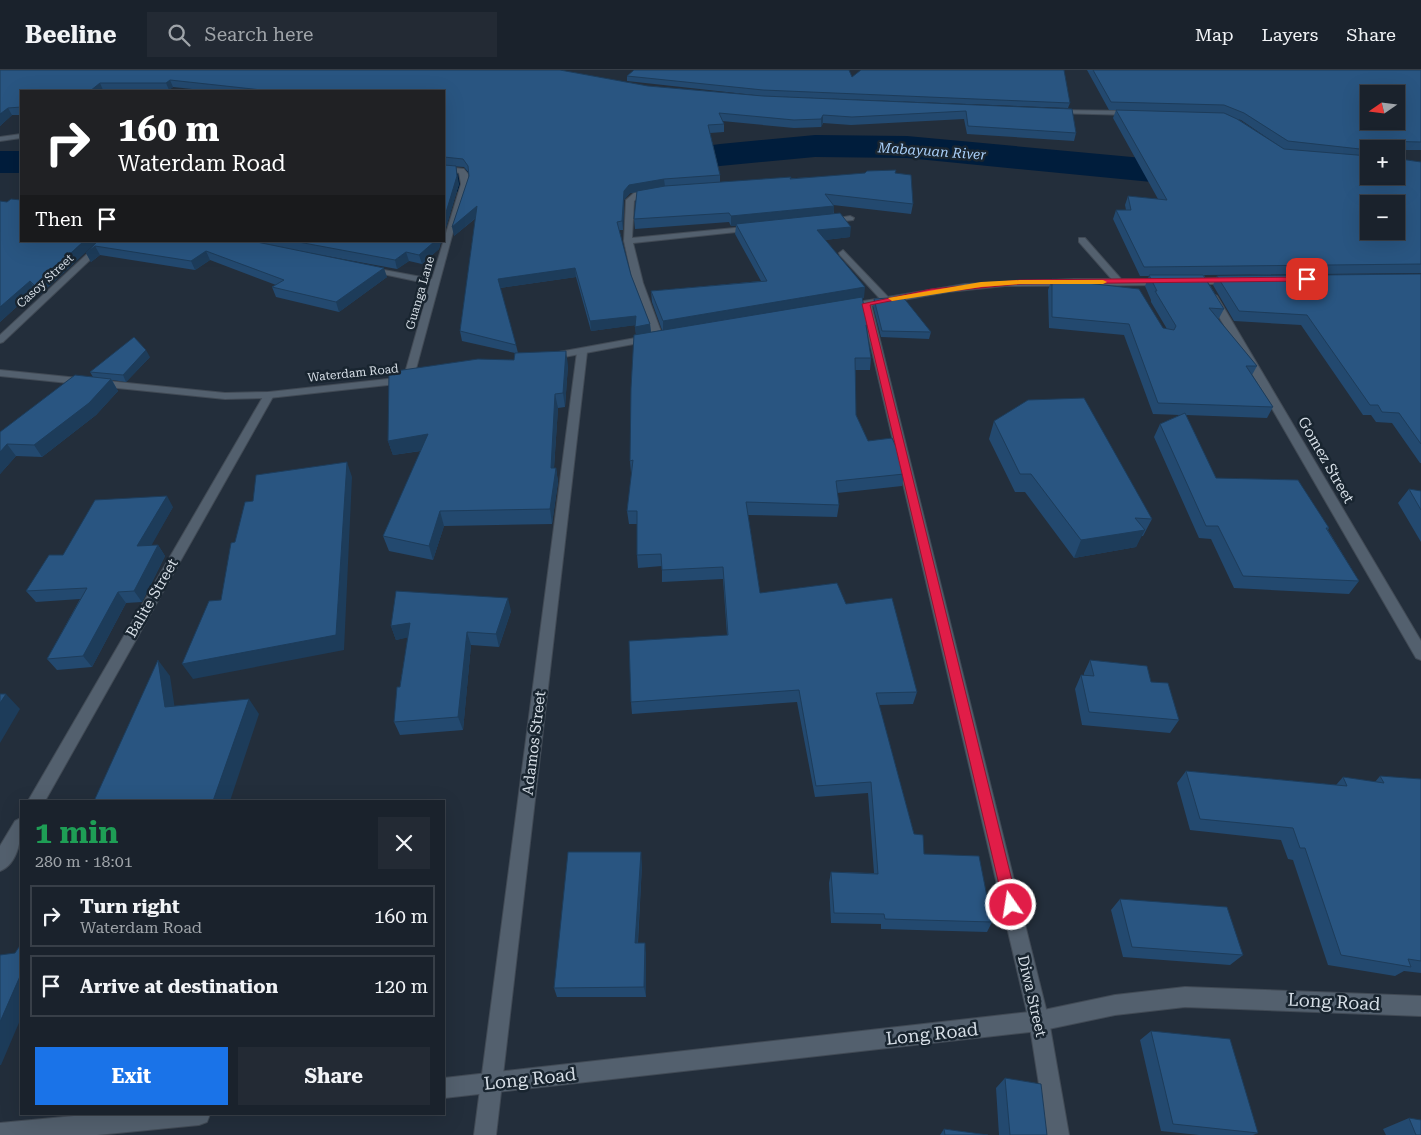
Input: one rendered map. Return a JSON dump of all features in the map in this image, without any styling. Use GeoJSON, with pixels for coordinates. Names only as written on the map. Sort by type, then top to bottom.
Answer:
{"type":"FeatureCollection","features":[{"type":"Feature","properties":{"kind":"street"},"geometry":{"type":"LineString","coordinates":[[1042,112],[1137,114]]}},
{"type":"Feature","properties":{"kind":"street"},"geometry":{"type":"LineString","coordinates":[[0,139],[20,136]]}},
{"type":"Feature","properties":{"kind":"street","name":"Guanga Lane"},"geometry":{"type":"LineString","coordinates":[[412,379],[464,179],[456,170],[445,169]]}},
{"type":"Feature","properties":{"kind":"street"},"geometry":{"type":"LineString","coordinates":[[534,360],[663,336],[638,283],[628,240],[630,200],[637,195],[665,191]]}},
{"type":"Feature","properties":{"kind":"street"},"geometry":{"type":"LineString","coordinates":[[821,221],[850,218]]}},
{"type":"Feature","properties":{"kind":"street"},"geometry":{"type":"LineString","coordinates":[[628,240],[763,227]]}},
{"type":"Feature","properties":{"kind":"street"},"geometry":{"type":"LineString","coordinates":[[1082,240],[1119,282]]}},
{"type":"Feature","properties":{"kind":"street","name":"Casoy Street"},"geometry":{"type":"LineString","coordinates":[[0,340],[105,242]]}},
{"type":"Feature","properties":{"kind":"street"},"geometry":{"type":"LineString","coordinates":[[842,253],[886,300]]}},
{"type":"Feature","properties":{"kind":"street"},"geometry":{"type":"LineString","coordinates":[[356,267],[436,282]]}},
{"type":"Feature","properties":{"kind":"street"},"geometry":{"type":"LineString","coordinates":[[838,308],[981,285],[1020,282],[1119,282],[1135,286],[1241,281]]}},
{"type":"Feature","properties":{"kind":"street","name":"Gomez Street"},"geometry":{"type":"LineString","coordinates":[[1204,282],[1421,654]]}},
{"type":"Feature","properties":{"kind":"street","name":"Diwa Street"},"geometry":{"type":"LineString","coordinates":[[866,304],[1039,1022],[1058,1135]]}},
{"type":"Feature","properties":{"kind":"street","name":"Adamos Street"},"geometry":{"type":"LineString","coordinates":[[485,1135],[582,352]]}},
{"type":"Feature","properties":{"kind":"street","name":"Waterdam Road"},"geometry":{"type":"LineString","coordinates":[[0,373],[183,393],[268,395],[412,379]]}},
{"type":"Feature","properties":{"kind":"street","name":"Balite Street"},"geometry":{"type":"LineString","coordinates":[[37,800],[268,395]]}},
{"type":"Feature","properties":{"kind":"street"},"geometry":{"type":"LineString","coordinates":[[0,863],[20,828]]}},
{"type":"Feature","properties":{"kind":"street","name":"Long Road"},"geometry":{"type":"LineString","coordinates":[[445,1088],[1039,1022],[1115,1005],[1185,997],[1421,1006]]}},
{"type":"Feature","properties":{"kind":"street"},"geometry":{"type":"LineString","coordinates":[[0,1134],[189,1115]]}},
{"type":"Feature","properties":{"kind":"building"},"geometry":{"type":"Polygon","coordinates":[[[0,70],[560,70],[648,86],[763,96],[1072,109],[1076,133],[968,126],[966,111],[852,117],[823,115],[821,119],[794,120],[719,113],[724,124],[708,125],[720,175],[664,179],[629,185],[624,191],[622,221],[617,222],[631,275],[650,324],[635,327],[636,316],[590,321],[575,268],[498,279],[516,345],[460,331],[477,206],[452,227],[469,176],[468,166],[463,159],[445,157],[445,90],[262,90],[170,80],[166,83],[100,83],[91,90],[20,90],[20,107],[8,108],[0,114],[0,70]]]}},
{"type":"Feature","properties":{"kind":"building"},"geometry":{"type":"Polygon","coordinates":[[[634,70],[849,70],[852,77],[861,70],[1064,70],[1070,103],[763,90],[627,76],[634,70]]]}},
{"type":"Feature","properties":{"kind":"building"},"geometry":{"type":"Polygon","coordinates":[[[1093,70],[1421,70],[1421,142],[1360,140],[1360,149],[1288,141],[1244,113],[1224,105],[1111,102],[1093,70]]]}},
{"type":"Feature","properties":{"kind":"building"},"geometry":{"type":"Polygon","coordinates":[[[1116,110],[1224,113],[1237,119],[1284,149],[1360,155],[1360,185],[1405,185],[1405,160],[1421,162],[1421,264],[1144,267],[1116,210],[1131,210],[1128,196],[1167,200],[1116,110]]]}},
{"type":"Feature","properties":{"kind":"building"},"geometry":{"type":"Polygon","coordinates":[[[445,165],[456,166],[457,176],[445,216],[445,165]]]}},
{"type":"Feature","properties":{"kind":"building"},"geometry":{"type":"Polygon","coordinates":[[[896,170],[895,173],[911,175],[913,204],[825,194],[834,206],[731,216],[729,213],[634,219],[637,191],[665,186],[791,177],[790,179],[896,170]]]}},
{"type":"Feature","properties":{"kind":"building"},"geometry":{"type":"Polygon","coordinates":[[[11,199],[20,200],[20,242],[83,242],[35,286],[30,281],[0,307],[0,201],[7,202],[11,199]]]}},
{"type":"Feature","properties":{"kind":"building"},"geometry":{"type":"Polygon","coordinates":[[[840,213],[851,227],[817,230],[865,287],[663,321],[651,291],[767,281],[736,224],[840,213]]]}},
{"type":"Feature","properties":{"kind":"building"},"geometry":{"type":"Polygon","coordinates":[[[97,242],[257,242],[384,268],[336,302],[272,287],[284,280],[206,251],[191,261],[95,246],[86,253],[97,242]]]}},
{"type":"Feature","properties":{"kind":"building"},"geometry":{"type":"Polygon","coordinates":[[[298,242],[434,242],[419,255],[406,252],[395,260],[298,242]]]}},
{"type":"Feature","properties":{"kind":"building"},"geometry":{"type":"Polygon","coordinates":[[[1421,274],[1421,444],[1399,413],[1382,412],[1378,405],[1370,405],[1307,315],[1239,311],[1217,276],[1421,274]]]}},
{"type":"Feature","properties":{"kind":"building"},"geometry":{"type":"Polygon","coordinates":[[[1149,275],[1203,275],[1224,309],[1209,308],[1257,366],[1246,366],[1273,407],[1158,403],[1129,324],[1052,317],[1052,279],[1139,289],[1163,328],[1174,330],[1176,326],[1155,291],[1157,291],[1149,275]]]}},
{"type":"Feature","properties":{"kind":"building"},"geometry":{"type":"Polygon","coordinates":[[[862,297],[868,325],[866,325],[871,358],[855,358],[856,415],[868,441],[892,438],[900,455],[904,474],[836,481],[839,505],[746,502],[760,593],[837,583],[846,604],[892,598],[917,692],[876,693],[914,834],[923,835],[924,854],[979,856],[992,922],[885,919],[884,914],[834,913],[831,872],[878,874],[871,782],[816,786],[799,690],[631,702],[629,641],[728,635],[723,567],[662,570],[661,554],[637,555],[637,511],[627,511],[633,460],[630,461],[634,335],[862,297]]]}},
{"type":"Feature","properties":{"kind":"building"},"geometry":{"type":"Polygon","coordinates":[[[903,297],[931,332],[882,331],[874,299],[903,297]]]}},
{"type":"Feature","properties":{"kind":"building"},"geometry":{"type":"Polygon","coordinates":[[[134,337],[146,350],[123,375],[90,372],[134,337]]]}},
{"type":"Feature","properties":{"kind":"building"},"geometry":{"type":"Polygon","coordinates":[[[566,351],[563,393],[555,394],[551,468],[556,468],[550,509],[440,511],[429,546],[383,536],[428,434],[388,441],[389,372],[478,359],[514,360],[515,353],[566,351]]]}},
{"type":"Feature","properties":{"kind":"building"},"geometry":{"type":"Polygon","coordinates":[[[75,375],[111,379],[89,403],[34,445],[7,444],[0,452],[0,432],[75,375]]]}},
{"type":"Feature","properties":{"kind":"building"},"geometry":{"type":"Polygon","coordinates":[[[1084,398],[1152,519],[1135,518],[1145,530],[1081,540],[1031,474],[1020,474],[994,421],[1028,400],[1084,398]]]}},
{"type":"Feature","properties":{"kind":"building"},"geometry":{"type":"Polygon","coordinates":[[[1185,413],[1216,478],[1298,480],[1329,528],[1326,528],[1359,581],[1243,576],[1218,526],[1206,526],[1160,424],[1185,413]]]}},
{"type":"Feature","properties":{"kind":"building"},"geometry":{"type":"Polygon","coordinates":[[[347,462],[336,635],[182,664],[209,601],[221,600],[231,543],[235,542],[245,502],[253,501],[256,475],[347,462]]]}},
{"type":"Feature","properties":{"kind":"building"},"geometry":{"type":"Polygon","coordinates":[[[1409,489],[1421,491],[1421,510],[1409,489]]]}},
{"type":"Feature","properties":{"kind":"building"},"geometry":{"type":"Polygon","coordinates":[[[167,496],[137,546],[158,545],[134,591],[118,592],[83,656],[47,659],[87,588],[26,591],[49,555],[63,555],[95,500],[167,496]]]}},
{"type":"Feature","properties":{"kind":"building"},"geometry":{"type":"Polygon","coordinates":[[[396,591],[508,598],[496,634],[467,632],[458,717],[394,722],[397,687],[400,687],[410,623],[391,626],[396,591]]]}},
{"type":"Feature","properties":{"kind":"building"},"geometry":{"type":"Polygon","coordinates":[[[158,660],[165,707],[249,699],[213,800],[94,800],[158,660]]]}},
{"type":"Feature","properties":{"kind":"building"},"geometry":{"type":"Polygon","coordinates":[[[1090,660],[1147,666],[1151,682],[1168,683],[1179,720],[1089,712],[1081,675],[1094,676],[1090,660]]]}},
{"type":"Feature","properties":{"kind":"building"},"geometry":{"type":"Polygon","coordinates":[[[0,694],[6,694],[0,703],[0,694]]]}},
{"type":"Feature","properties":{"kind":"building"},"geometry":{"type":"Polygon","coordinates":[[[1186,771],[1347,786],[1343,777],[1384,783],[1380,776],[1421,779],[1421,961],[1408,959],[1411,967],[1341,955],[1305,848],[1300,848],[1293,828],[1200,819],[1186,771]]]}},
{"type":"Feature","properties":{"kind":"building"},"geometry":{"type":"Polygon","coordinates":[[[568,852],[641,852],[635,943],[645,943],[644,987],[554,988],[568,852]]]}},
{"type":"Feature","properties":{"kind":"building"},"geometry":{"type":"Polygon","coordinates":[[[1120,899],[1227,907],[1243,955],[1132,947],[1120,899]]]}},
{"type":"Feature","properties":{"kind":"building"},"geometry":{"type":"Polygon","coordinates":[[[20,946],[20,976],[0,1022],[0,955],[15,953],[20,946]]]}},
{"type":"Feature","properties":{"kind":"building"},"geometry":{"type":"Polygon","coordinates":[[[1151,1031],[1230,1039],[1258,1133],[1173,1124],[1151,1031]]]}},
{"type":"Feature","properties":{"kind":"building"},"geometry":{"type":"Polygon","coordinates":[[[1005,1078],[1041,1084],[1047,1135],[1010,1135],[1005,1078]]]}},
{"type":"Feature","properties":{"kind":"building"},"geometry":{"type":"Polygon","coordinates":[[[1409,1118],[1421,1120],[1421,1135],[1416,1135],[1409,1118]]]}},
{"type":"Feature","properties":{"kind":"building"},"geometry":{"type":"Polygon","coordinates":[[[944,1129],[988,1135],[945,1135],[944,1129]]]}},
{"type":"Feature","properties":{"kind":"waterway","name":"Mabayuan River"},"geometry":{"type":"LineString","coordinates":[[445,182],[640,166],[720,155],[815,146],[907,147],[1304,185],[1396,190],[1421,195]]}},
{"type":"Feature","properties":{"kind":"waterway","name":"Mabayuan River"},"geometry":{"type":"LineString","coordinates":[[0,162],[20,162]]}},
{"type":"Feature","properties":{"kind":"slow traffic"},"geometry":{"type":"LineString","coordinates":[[892,298],[931,291],[1020,282],[1103,282]]}},
{"type":"Feature","properties":{"kind":"route"},"geometry":{"type":"LineString","coordinates":[[1011,905],[866,304],[931,291],[1020,282],[1204,282],[1307,279]]}}]}
